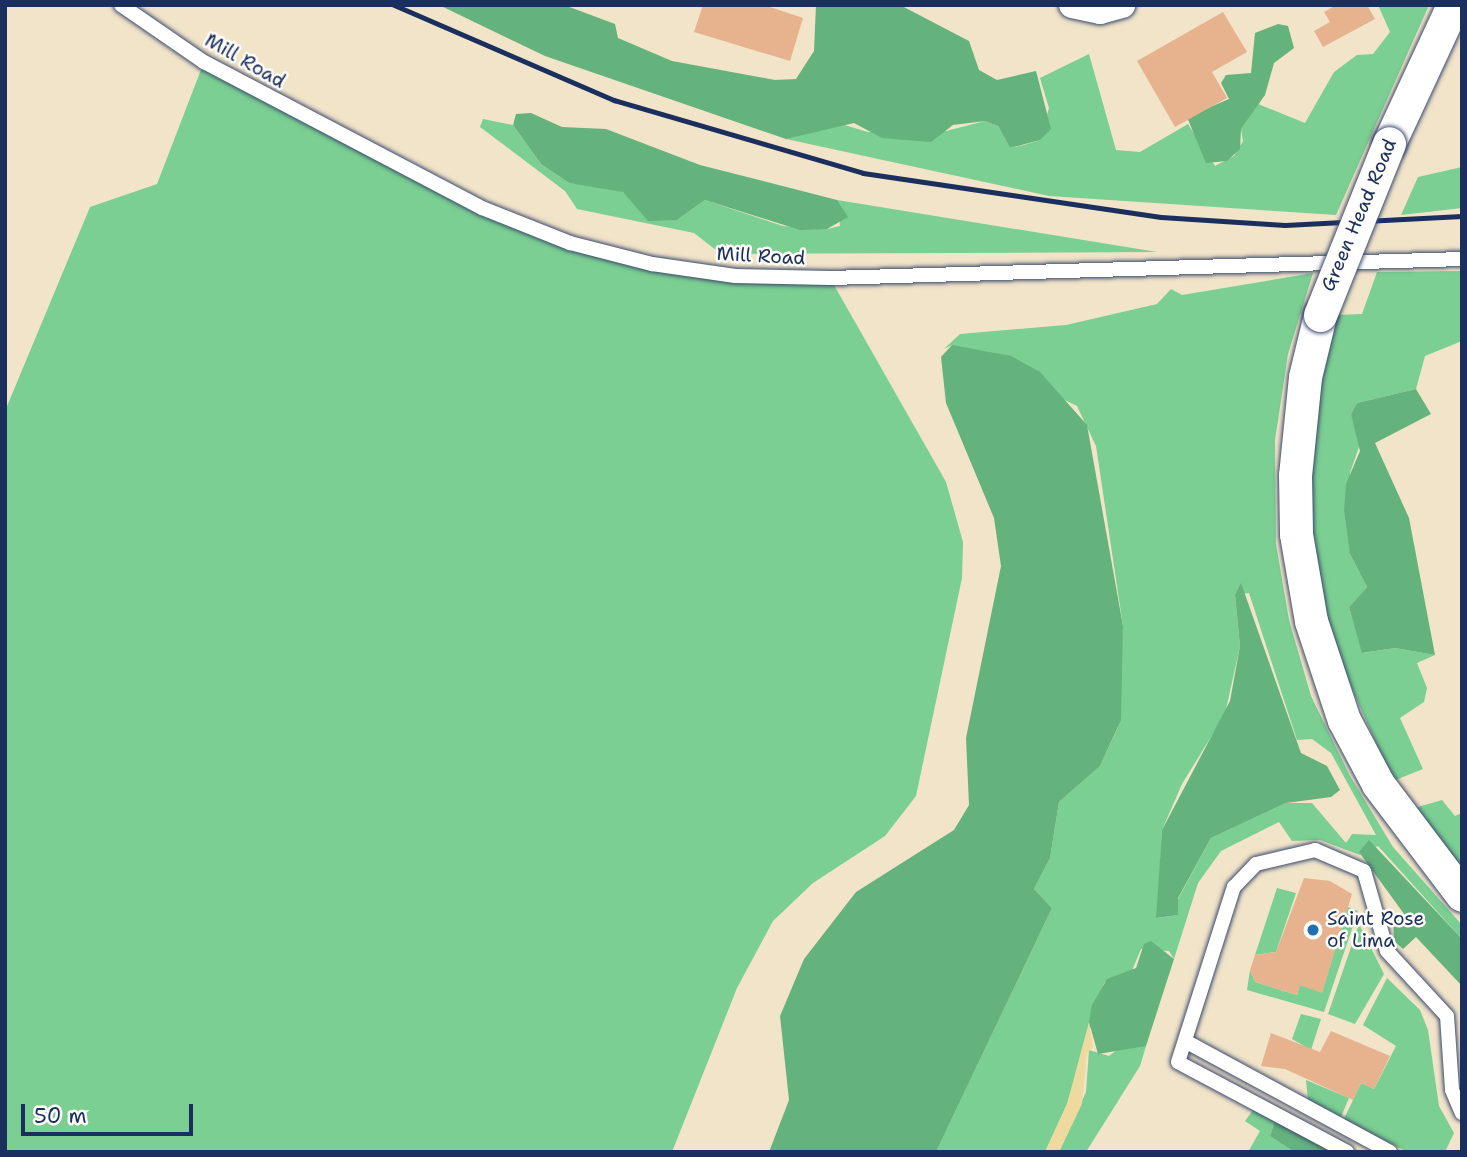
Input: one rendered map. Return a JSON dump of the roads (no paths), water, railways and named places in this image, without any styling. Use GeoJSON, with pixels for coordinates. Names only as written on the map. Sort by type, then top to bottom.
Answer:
{"type":"FeatureCollection","features":[{"type":"Feature","properties":{"kind":"street"},"geometry":{"type":"LineString","coordinates":[[1075,7],[1122,5]]}},
{"type":"Feature","properties":{"kind":"street","name":"Green Head Road"},"geometry":{"type":"LineString","coordinates":[[1452,5],[1389,142],[1320,315],[1305,377],[1295,475],[1297,544],[1311,621],[1344,720],[1378,784],[1462,895]]}},
{"type":"Feature","properties":{"kind":"lane","name":"Mill Road"},"geometry":{"type":"LineString","coordinates":[[121,5],[204,62],[482,208],[570,243],[652,264],[735,276],[830,278],[1462,259]]}},
{"type":"Feature","properties":{"kind":"lane"},"geometry":{"type":"LineString","coordinates":[[1347,1152],[1178,1062],[1237,879],[1250,867],[1297,851],[1327,852],[1364,871],[1387,951],[1445,1012],[1454,1099],[1462,1113]]}},
{"type":"Feature","properties":{"kind":"lane"},"geometry":{"type":"LineString","coordinates":[[1185,1041],[1390,1152]]}},
{"type":"Feature","properties":{"kind":"lane"},"geometry":{"type":"LineString","coordinates":[[1283,1118],[1292,1097]]}},
{"type":"Feature","properties":{"kind":"railway"},"geometry":{"type":"LineString","coordinates":[[394,5],[614,100],[863,173],[1161,217],[1285,225],[1462,216]]}},
{"type":"Feature","properties":{"kind":"place","name":"Saint Rose of Lima"},"geometry":{"type":"Point","coordinates":[1313,930]}}]}
